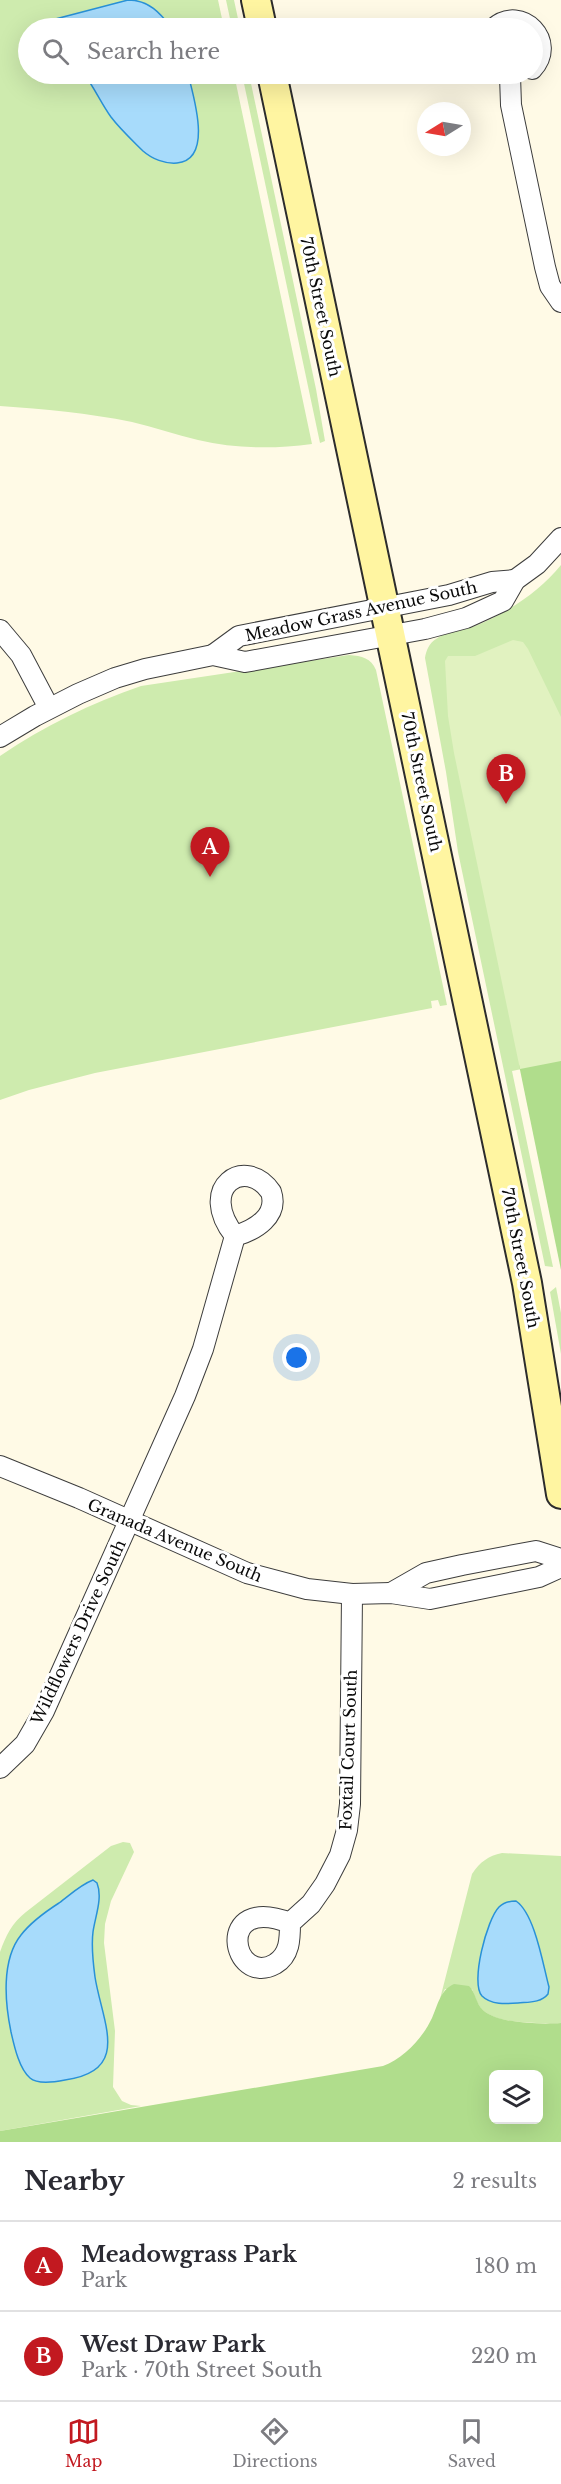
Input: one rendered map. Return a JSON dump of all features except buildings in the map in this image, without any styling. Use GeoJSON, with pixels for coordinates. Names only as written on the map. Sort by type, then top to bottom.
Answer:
{"type":"FeatureCollection","features":[{"type":"Feature","properties":{"kind":"main road"},"geometry":{"type":"LineString","coordinates":[[256,0],[260,18]]}},
{"type":"Feature","properties":{"kind":"main road","name":"70th Street South"},"geometry":{"type":"LineString","coordinates":[[274,84],[527,1283],[561,1494]]}},
{"type":"Feature","properties":{"kind":"street"},"geometry":{"type":"LineString","coordinates":[[512,84],[511,105],[545,267],[550,286],[561,302]]}},
{"type":"Feature","properties":{"kind":"street","name":"Meadow Grass Avenue South"},"geometry":{"type":"LineString","coordinates":[[213,655],[245,662],[445,624],[481,612],[503,601],[515,580],[537,564],[561,538]]}},
{"type":"Feature","properties":{"kind":"street","name":"Meadow Grass Avenue South"},"geometry":{"type":"LineString","coordinates":[[0,737],[49,708],[94,687],[130,673],[213,655],[239,636],[449,595],[492,582],[515,580]]}},
{"type":"Feature","properties":{"kind":"street"},"geometry":{"type":"LineString","coordinates":[[0,630],[21,655],[49,708]]}},
{"type":"Feature","properties":{"kind":"street","name":"Wildflowers Drive South"},"geometry":{"type":"LineString","coordinates":[[0,1768],[24,1744],[40,1718],[130,1521],[195,1372],[235,1236]]}},
{"type":"Feature","properties":{"kind":"street","name":"Granada Avenue South"},"geometry":{"type":"LineString","coordinates":[[0,1466],[260,1578],[307,1589],[352,1594],[391,1593],[430,1599],[539,1577],[561,1567]]}},
{"type":"Feature","properties":{"kind":"street","name":"Granada Avenue South"},"geometry":{"type":"LineString","coordinates":[[391,1593],[426,1573],[462,1565],[536,1551],[561,1559]]}},
{"type":"Feature","properties":{"kind":"street","name":"Foxtail Court South"},"geometry":{"type":"LineString","coordinates":[[290,1923],[311,1904],[325,1884],[340,1855],[347,1830],[350,1804],[352,1594]]}},
{"type":"Feature","properties":{"kind":"green space"},"geometry":{"type":"Polygon","coordinates":[[[0,0],[218,0],[222,18],[18,18],[18,84],[236,84],[312,444],[284,447],[241,447],[198,440],[116,419],[0,406],[0,0]]]}},
{"type":"Feature","properties":{"kind":"green space"},"geometry":{"type":"Polygon","coordinates":[[[226,0],[234,0],[238,18],[230,18],[226,0]]]}},
{"type":"Feature","properties":{"kind":"green space"},"geometry":{"type":"Polygon","coordinates":[[[244,84],[251,84],[316,389],[325,441],[320,443],[244,84]]]}},
{"type":"Feature","properties":{"kind":"green space"},"geometry":{"type":"Polygon","coordinates":[[[561,565],[561,1061],[512,1071],[553,1267],[545,1266],[458,852],[425,658],[428,647],[436,639],[499,615],[533,593],[561,565]]]}},
{"type":"Feature","properties":{"kind":"green space"},"geometry":{"type":"Polygon","coordinates":[[[513,640],[523,642],[528,649],[561,717],[561,1061],[520,1069],[454,753],[448,716],[445,661],[448,656],[475,656],[513,640]]]}},
{"type":"Feature","properties":{"kind":"green space"},"geometry":{"type":"Polygon","coordinates":[[[349,655],[366,658],[376,670],[447,1005],[440,1006],[438,1000],[431,1001],[432,1008],[95,1073],[0,1100],[0,756],[68,716],[141,686],[349,655]]]}},
{"type":"Feature","properties":{"kind":"green space"},"geometry":{"type":"Polygon","coordinates":[[[561,1041],[561,1270],[519,1065],[561,1041]]]}},
{"type":"Feature","properties":{"kind":"green space"},"geometry":{"type":"Polygon","coordinates":[[[556,1287],[561,1313],[561,1354],[550,1292],[556,1287]]]}},
{"type":"Feature","properties":{"kind":"green space"},"geometry":{"type":"Polygon","coordinates":[[[123,1842],[130,1843],[134,1852],[111,1901],[105,1924],[104,1943],[115,2031],[113,2087],[122,2101],[141,2106],[0,2131],[0,1952],[5,1940],[21,1916],[111,1846],[123,1842]]]}},
{"type":"Feature","properties":{"kind":"green space"},"geometry":{"type":"Polygon","coordinates":[[[502,1853],[561,1856],[561,2023],[509,2021],[490,2015],[481,2008],[472,1989],[445,1989],[440,1999],[472,1874],[485,1860],[502,1853]]]}},
{"type":"Feature","properties":{"kind":"green space"},"geometry":{"type":"Polygon","coordinates":[[[454,1984],[469,1986],[483,2010],[490,2015],[509,2021],[561,2023],[561,2142],[0,2142],[0,2131],[383,2066],[405,2053],[418,2040],[428,2026],[446,1990],[454,1984]]]}},
{"type":"Feature","properties":{"kind":"water"},"geometry":{"type":"Polygon","coordinates":[[[128,0],[148,5],[163,18],[59,18],[128,0]]]}},
{"type":"Feature","properties":{"kind":"water"},"geometry":{"type":"Polygon","coordinates":[[[91,84],[190,84],[198,125],[195,151],[188,159],[177,163],[155,159],[126,134],[111,117],[91,84]]]}},
{"type":"Feature","properties":{"kind":"water"},"geometry":{"type":"Polygon","coordinates":[[[93,1880],[97,1883],[99,1895],[92,1954],[106,2027],[108,2042],[106,2055],[99,2066],[86,2075],[56,2082],[37,2082],[30,2078],[23,2069],[11,2032],[6,1995],[10,1957],[21,1935],[34,1922],[79,1887],[93,1880]]]}},
{"type":"Feature","properties":{"kind":"water"},"geometry":{"type":"Polygon","coordinates":[[[516,1901],[523,1908],[533,1928],[549,1987],[548,1994],[534,2002],[509,2004],[494,2002],[482,1996],[479,1989],[481,1951],[494,1914],[503,1904],[516,1901]]]}},
{"type":"Feature","properties":{"kind":"place","name":"West Draw Park"},"geometry":{"type":"Point","coordinates":[506,804]}},
{"type":"Feature","properties":{"kind":"place","name":"Meadowgrass Park"},"geometry":{"type":"Point","coordinates":[210,877]}}]}
